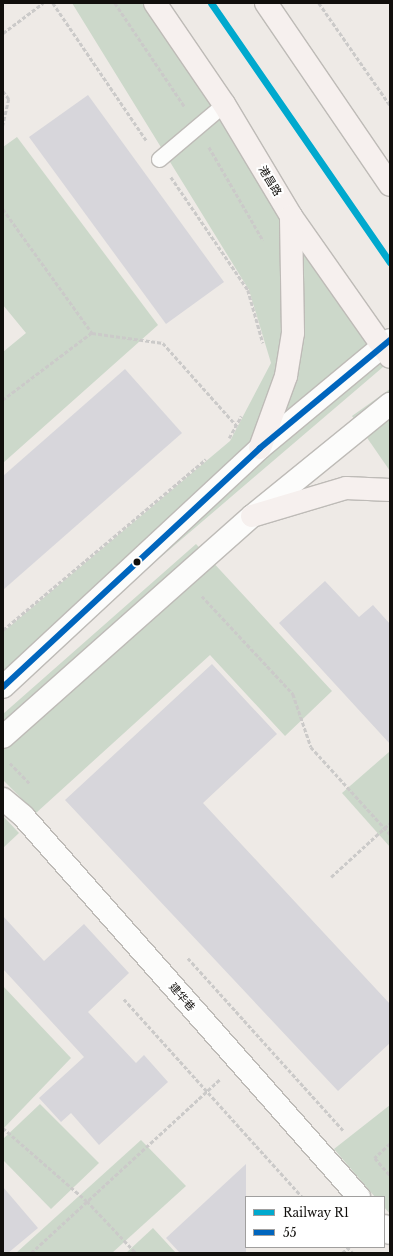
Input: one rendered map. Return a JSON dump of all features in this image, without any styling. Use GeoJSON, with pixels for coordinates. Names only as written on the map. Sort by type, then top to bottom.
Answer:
{"type":"FeatureCollection","features":[{"type":"Feature","properties":{"kind":"main road","name":"港昌路"},"geometry":{"type":"LineString","coordinates":[[155,3],[224,104],[291,216],[387,348]]}},
{"type":"Feature","properties":{"kind":"main road"},"geometry":{"type":"LineString","coordinates":[[266,3],[386,176]]}},
{"type":"Feature","properties":{"kind":"main road"},"geometry":{"type":"LineString","coordinates":[[260,448],[286,376],[293,333],[291,216]]}},
{"type":"Feature","properties":{"kind":"main road"},"geometry":{"type":"LineString","coordinates":[[252,516],[346,488],[390,490]]}},
{"type":"Feature","properties":{"kind":"street"},"geometry":{"type":"LineString","coordinates":[[3,687],[260,448],[387,348]]}},
{"type":"Feature","properties":{"kind":"street"},"geometry":{"type":"LineString","coordinates":[[3,737],[252,516],[390,404]]}},
{"type":"Feature","properties":{"kind":"street","name":"建华巷"},"geometry":{"type":"LineString","coordinates":[[3,799],[23,816],[357,1196]]}},
{"type":"Feature","properties":{"kind":"lane"},"geometry":{"type":"LineString","coordinates":[[158,159],[224,104]]}},
{"type":"Feature","properties":{"kind":"path"},"geometry":{"type":"LineString","coordinates":[[3,33],[43,3]]}},
{"type":"Feature","properties":{"kind":"path"},"geometry":{"type":"LineString","coordinates":[[53,3],[248,290],[265,351]]}},
{"type":"Feature","properties":{"kind":"path"},"geometry":{"type":"LineString","coordinates":[[115,3],[197,127],[264,242]]}},
{"type":"Feature","properties":{"kind":"path"},"geometry":{"type":"LineString","coordinates":[[319,3],[390,105]]}},
{"type":"Feature","properties":{"kind":"path"},"geometry":{"type":"LineString","coordinates":[[3,91],[9,99],[3,126]]}},
{"type":"Feature","properties":{"kind":"path"},"geometry":{"type":"LineString","coordinates":[[3,209],[92,333],[163,344],[236,425],[238,431]]}},
{"type":"Feature","properties":{"kind":"path"},"geometry":{"type":"LineString","coordinates":[[3,400],[92,333]]}},
{"type":"Feature","properties":{"kind":"path"},"geometry":{"type":"LineString","coordinates":[[228,440],[244,411]]}},
{"type":"Feature","properties":{"kind":"path"},"geometry":{"type":"LineString","coordinates":[[3,630],[210,455]]}},
{"type":"Feature","properties":{"kind":"path"},"geometry":{"type":"LineString","coordinates":[[196,600],[208,590]]}},
{"type":"Feature","properties":{"kind":"path"},"geometry":{"type":"LineString","coordinates":[[202,595],[233,625],[294,694],[311,747],[390,834]]}},
{"type":"Feature","properties":{"kind":"path"},"geometry":{"type":"LineString","coordinates":[[6,765],[16,757]]}},
{"type":"Feature","properties":{"kind":"path"},"geometry":{"type":"LineString","coordinates":[[330,876],[390,823]]}},
{"type":"Feature","properties":{"kind":"path"},"geometry":{"type":"LineString","coordinates":[[124,999],[301,1196]]}},
{"type":"Feature","properties":{"kind":"path"},"geometry":{"type":"LineString","coordinates":[[32,1253],[262,1041]]}},
{"type":"Feature","properties":{"kind":"path"},"geometry":{"type":"LineString","coordinates":[[3,1128],[87,1201],[136,1253]]}},
{"type":"Feature","properties":{"kind":"path"},"geometry":{"type":"LineString","coordinates":[[390,1144],[375,1158],[390,1175]]}},
{"type":"Feature","properties":{"kind":"green space"},"geometry":{"type":"Polygon","coordinates":[[[72,3],[152,3],[390,361],[3,692],[3,632],[230,441],[271,363],[249,290],[72,3]]]}},
{"type":"Feature","properties":{"kind":"green space"},"geometry":{"type":"Polygon","coordinates":[[[17,137],[158,325],[3,463],[3,352],[26,333],[3,305],[3,147],[17,137]]]}},
{"type":"Feature","properties":{"kind":"green space"},"geometry":{"type":"Polygon","coordinates":[[[390,389],[390,471],[352,416],[390,389]]]}},
{"type":"Feature","properties":{"kind":"green space"},"geometry":{"type":"Polygon","coordinates":[[[196,544],[332,691],[285,736],[210,655],[36,813],[3,780],[3,714],[196,544]]]}},
{"type":"Feature","properties":{"kind":"green space"},"geometry":{"type":"Polygon","coordinates":[[[389,752],[390,753],[390,847],[342,793],[389,752]]]}},
{"type":"Feature","properties":{"kind":"green space"},"geometry":{"type":"Polygon","coordinates":[[[3,816],[19,833],[3,848],[3,816]]]}},
{"type":"Feature","properties":{"kind":"green space"},"geometry":{"type":"Polygon","coordinates":[[[3,986],[71,1058],[3,1129],[3,986]]]}},
{"type":"Feature","properties":{"kind":"green space"},"geometry":{"type":"Polygon","coordinates":[[[40,1104],[99,1163],[51,1209],[3,1160],[3,1139],[40,1104]]]}},
{"type":"Feature","properties":{"kind":"green space"},"geometry":{"type":"Polygon","coordinates":[[[390,1105],[390,1214],[385,1208],[385,1196],[374,1196],[334,1149],[390,1105]]]}},
{"type":"Feature","properties":{"kind":"green space"},"geometry":{"type":"Polygon","coordinates":[[[141,1140],[186,1186],[112,1253],[16,1253],[141,1140]]]}},
{"type":"Feature","properties":{"kind":"green space"},"geometry":{"type":"Polygon","coordinates":[[[153,1228],[176,1253],[126,1253],[153,1228]]]}},
{"type":"Feature","properties":{"kind":"building"},"geometry":{"type":"Polygon","coordinates":[[[88,95],[224,282],[166,324],[29,137],[88,95]]]}},
{"type":"Feature","properties":{"kind":"building"},"geometry":{"type":"Polygon","coordinates":[[[125,369],[182,433],[3,590],[3,476],[125,369]]]}},
{"type":"Feature","properties":{"kind":"building"},"geometry":{"type":"Polygon","coordinates":[[[325,581],[359,617],[373,605],[390,624],[390,744],[279,623],[325,581]]]}},
{"type":"Feature","properties":{"kind":"building"},"geometry":{"type":"Polygon","coordinates":[[[212,664],[277,734],[203,803],[390,1004],[390,1043],[338,1091],[65,800],[212,664]]]}},
{"type":"Feature","properties":{"kind":"building"},"geometry":{"type":"Polygon","coordinates":[[[3,916],[44,961],[84,924],[129,973],[88,1012],[136,1063],[144,1055],[168,1082],[99,1145],[71,1113],[61,1122],[39,1098],[84,1057],[3,969],[3,916]]]}},
{"type":"Feature","properties":{"kind":"building"},"geometry":{"type":"Polygon","coordinates":[[[246,1164],[246,1253],[180,1253],[166,1238],[246,1164]]]}},
{"type":"Feature","properties":{"kind":"building"},"geometry":{"type":"Polygon","coordinates":[[[3,1187],[38,1228],[8,1253],[3,1253],[3,1187]]]}},
{"type":"Feature","properties":{"kind":"rail line","name":"R1"},"geometry":{"type":"LineString","coordinates":[[211,3],[390,262]]}},
{"type":"Feature","properties":{"kind":"transit line","name":"55"},"geometry":{"type":"LineString","coordinates":[[3,687],[260,448],[390,340]]}}]}
